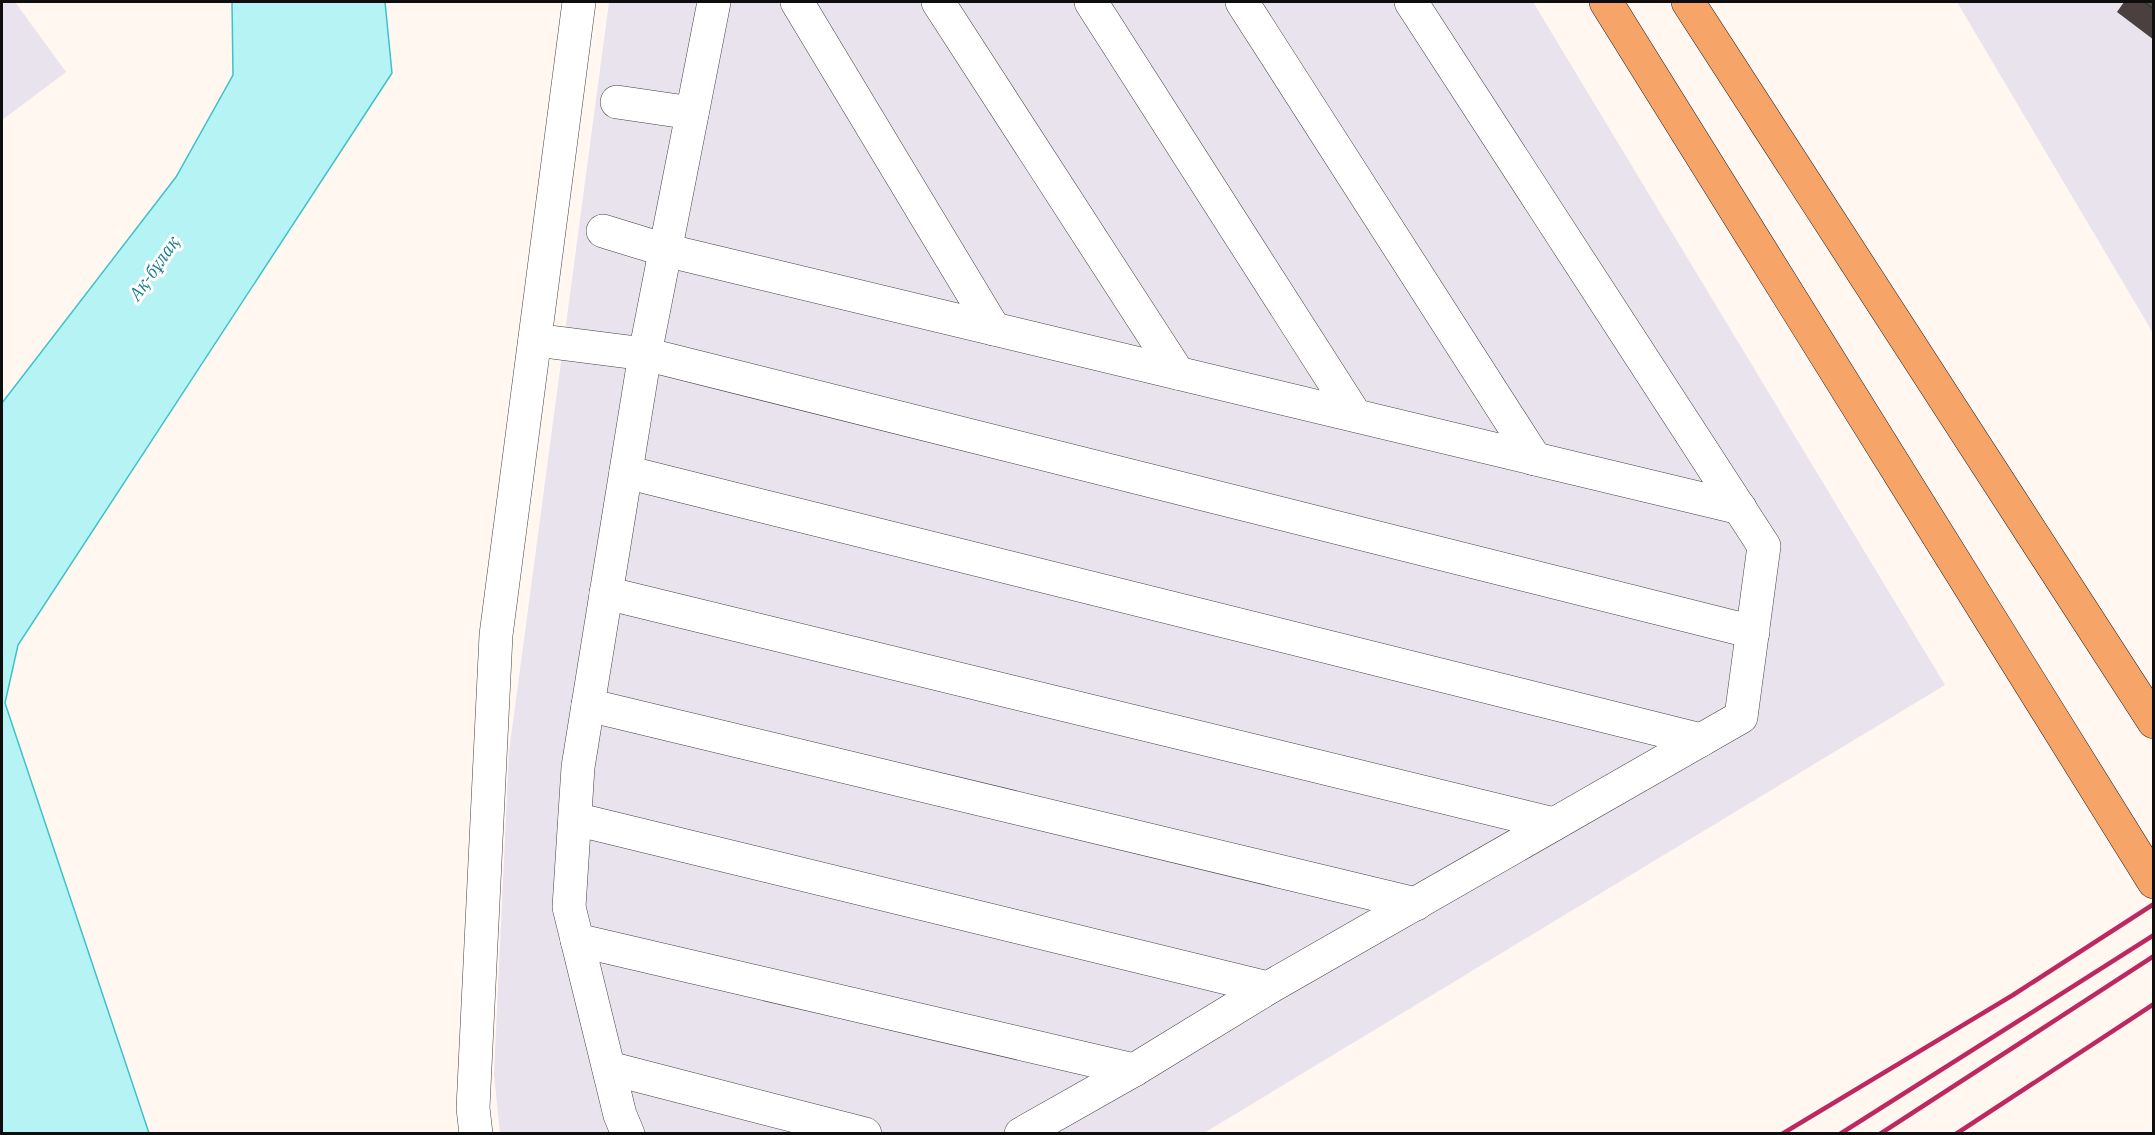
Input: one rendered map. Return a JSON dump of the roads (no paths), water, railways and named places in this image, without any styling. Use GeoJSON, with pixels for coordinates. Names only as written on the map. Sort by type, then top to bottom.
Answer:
{"type":"FeatureCollection","features":[{"type":"Feature","properties":{"kind":"main road"},"geometry":{"type":"LineString","coordinates":[[1606,2],[2154,882]]}},
{"type":"Feature","properties":{"kind":"main road"},"geometry":{"type":"LineString","coordinates":[[1688,2],[2152,720]]}},
{"type":"Feature","properties":{"kind":"street"},"geometry":{"type":"LineString","coordinates":[[476,1134],[473,1108],[496,635],[579,2]]}},
{"type":"Feature","properties":{"kind":"street"},"geometry":{"type":"LineString","coordinates":[[628,1134],[620,1115],[568,907],[578,767],[645,354],[692,113],[708,2]]}},
{"type":"Feature","properties":{"kind":"street"},"geometry":{"type":"LineString","coordinates":[[797,2],[994,329]]}},
{"type":"Feature","properties":{"kind":"street"},"geometry":{"type":"LineString","coordinates":[[938,2],[1178,373]]}},
{"type":"Feature","properties":{"kind":"street"},"geometry":{"type":"LineString","coordinates":[[1091,2],[1355,415]]}},
{"type":"Feature","properties":{"kind":"street"},"geometry":{"type":"LineString","coordinates":[[1242,2],[1535,459]]}},
{"type":"Feature","properties":{"kind":"street"},"geometry":{"type":"LineString","coordinates":[[1021,1134],[1134,1070],[1268,988],[1741,717],[1764,546],[1412,2]]}},
{"type":"Feature","properties":{"kind":"street"},"geometry":{"type":"LineString","coordinates":[[617,102],[692,113]]}},
{"type":"Feature","properties":{"kind":"street"},"geometry":{"type":"LineString","coordinates":[[603,231],[665,250],[1740,508]]}},
{"type":"Feature","properties":{"kind":"street"},"geometry":{"type":"LineString","coordinates":[[535,340],[645,354],[1753,632]]}},
{"type":"Feature","properties":{"kind":"street"},"geometry":{"type":"LineString","coordinates":[[626,472],[1701,740]]}},
{"type":"Feature","properties":{"kind":"street"},"geometry":{"type":"LineString","coordinates":[[606,593],[1554,824]]}},
{"type":"Feature","properties":{"kind":"street"},"geometry":{"type":"LineString","coordinates":[[588,705],[1416,904]]}},
{"type":"Feature","properties":{"kind":"street"},"geometry":{"type":"LineString","coordinates":[[575,819],[1268,988]]}},
{"type":"Feature","properties":{"kind":"street"},"geometry":{"type":"LineString","coordinates":[[577,940],[1134,1070]]}},
{"type":"Feature","properties":{"kind":"street"},"geometry":{"type":"LineString","coordinates":[[609,1068],[865,1134]]}},
{"type":"Feature","properties":{"kind":"water","name":"Ақ-бұлақ"},"geometry":{"type":"Polygon","coordinates":[[[232,2],[385,2],[392,73],[18,645],[5,703],[149,1133],[2,1133],[2,403],[176,177],[233,75],[232,2]]]}},
{"type":"Feature","properties":{"kind":"railway"},"geometry":{"type":"LineString","coordinates":[[1782,1134],[2013,995],[2154,904]]}},
{"type":"Feature","properties":{"kind":"railway"},"geometry":{"type":"LineString","coordinates":[[1840,1134],[2154,935]]}},
{"type":"Feature","properties":{"kind":"railway"},"geometry":{"type":"LineString","coordinates":[[1880,1134],[2154,956]]}},
{"type":"Feature","properties":{"kind":"railway"},"geometry":{"type":"LineString","coordinates":[[1956,1134],[2154,1004]]}}]}
